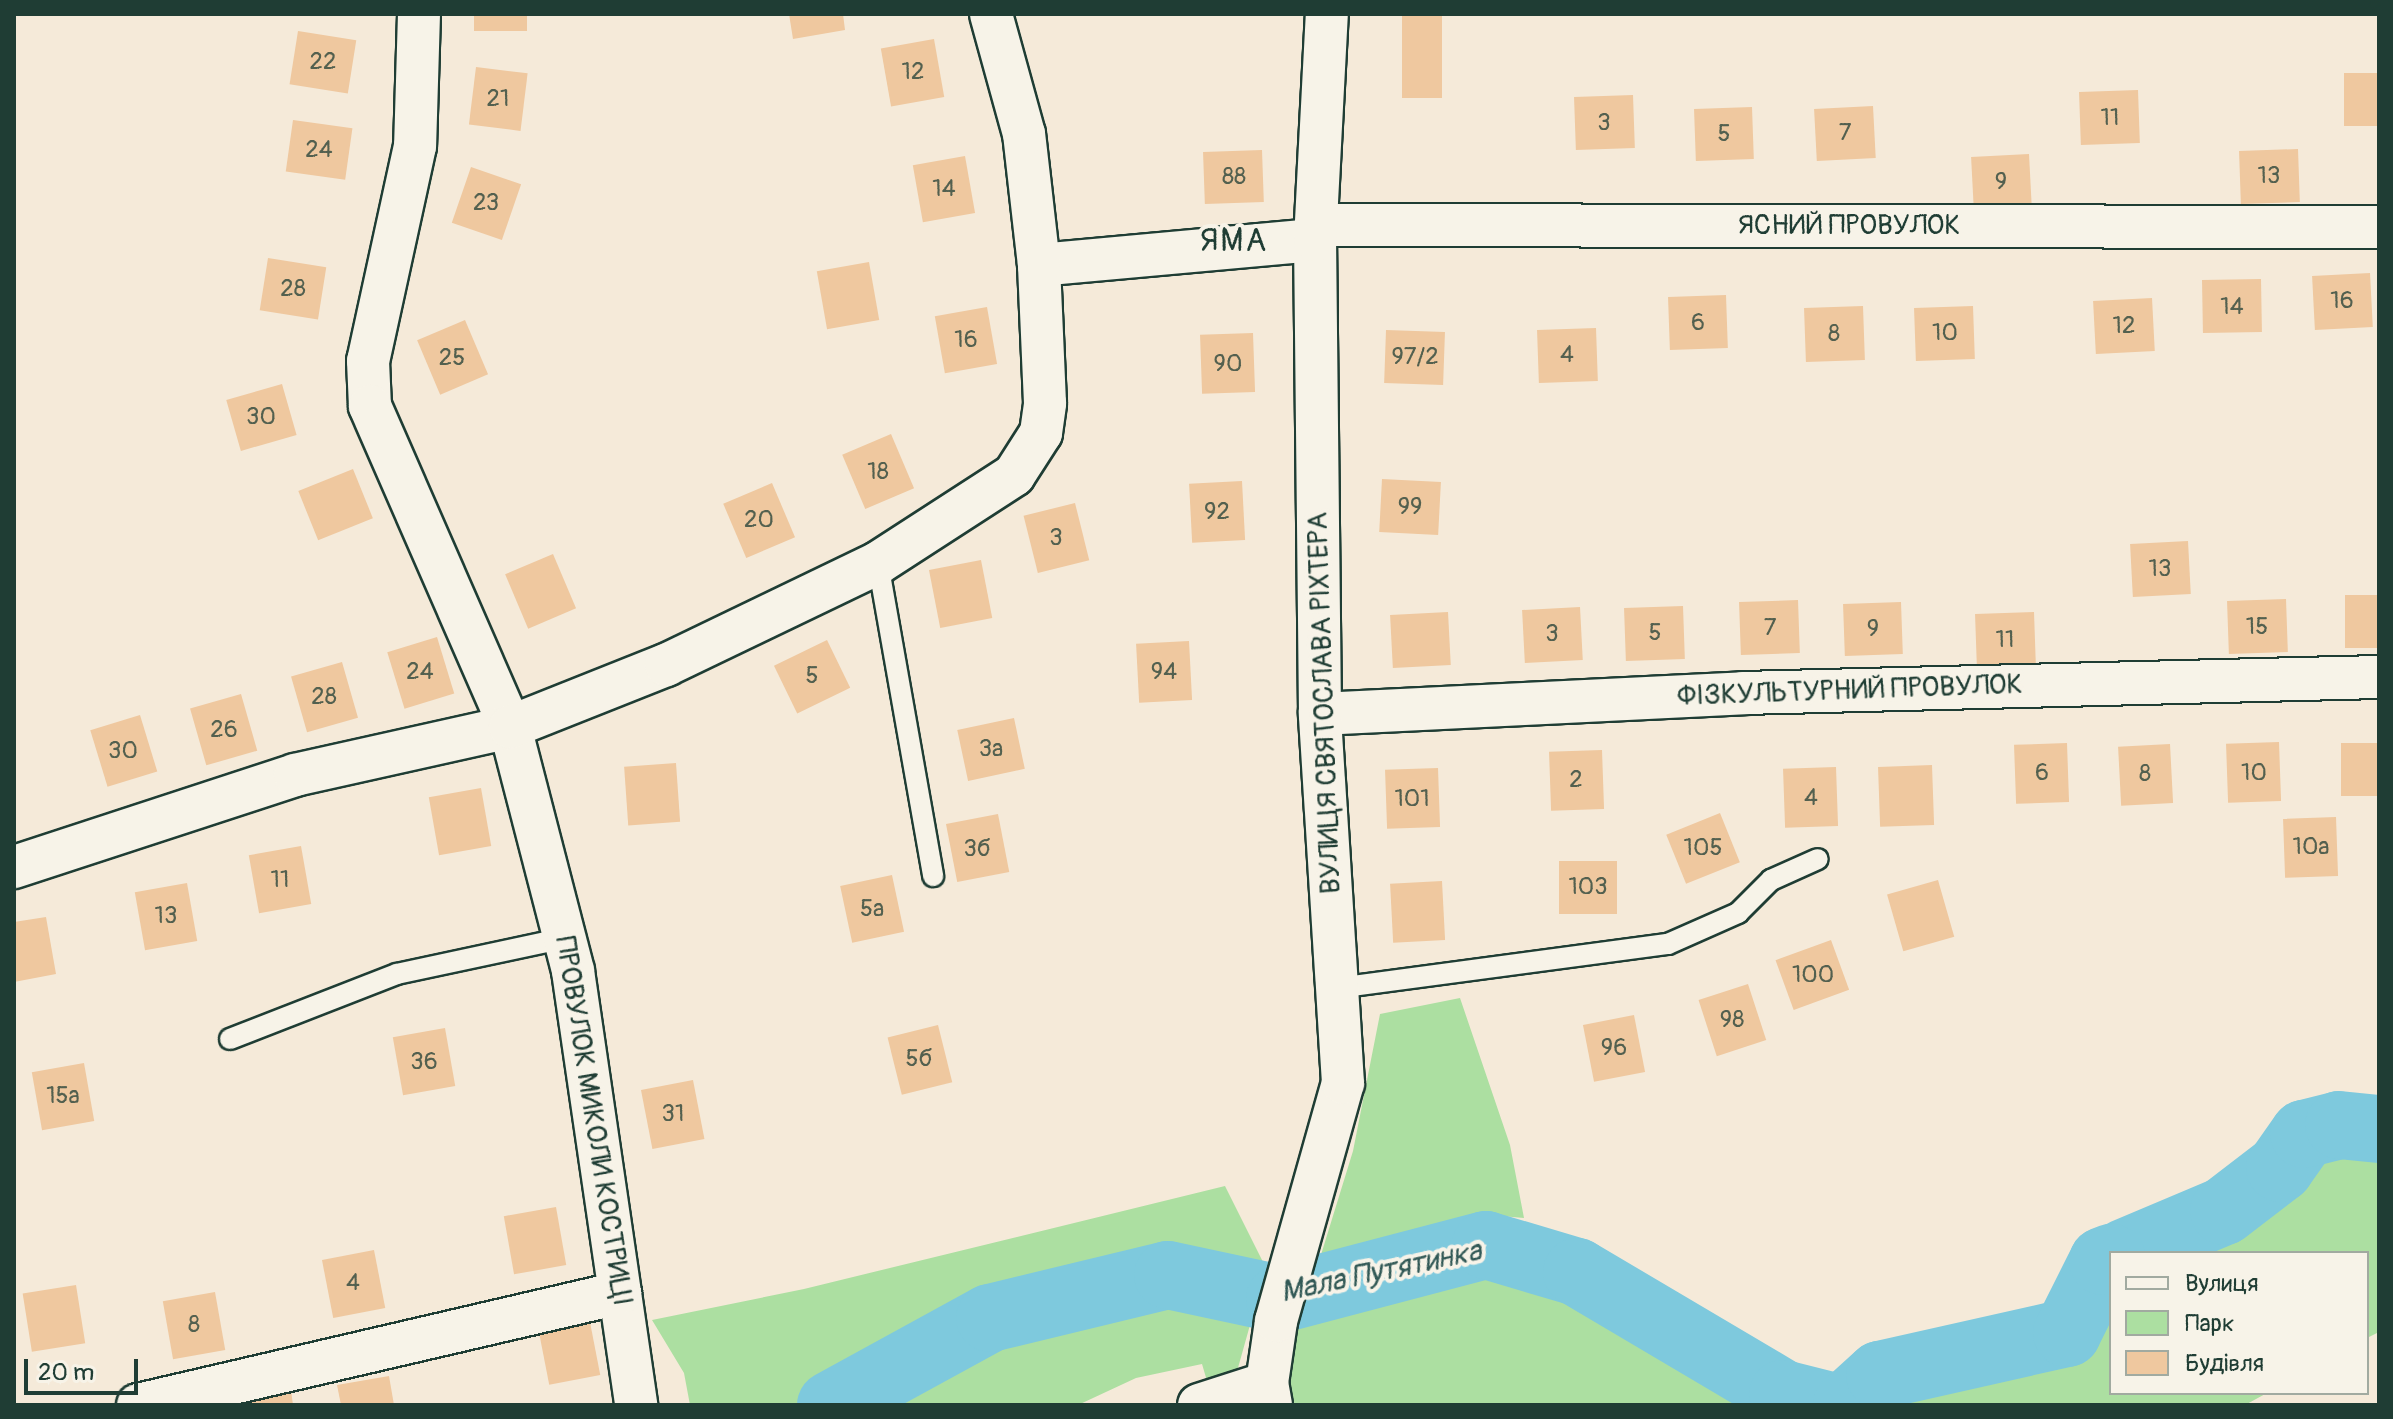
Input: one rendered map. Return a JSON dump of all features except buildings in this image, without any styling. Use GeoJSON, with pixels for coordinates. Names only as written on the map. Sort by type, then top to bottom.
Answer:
{"type":"FeatureCollection","features":[{"type":"Feature","properties":{"kind":"street","name":"ПРОВУЛОК МИКОЛИ КОСТРИЦІ"},"geometry":{"type":"LineString","coordinates":[[419,14],[415,146],[368,361],[370,406],[510,727],[565,938],[636,1405]]}},
{"type":"Feature","properties":{"kind":"street"},"geometry":{"type":"LineString","coordinates":[[14,867],[295,775],[510,727],[666,665],[878,563],[1014,475],[1031,455],[1041,433],[1045,403],[1039,265],[1024,134],[991,14]]}},
{"type":"Feature","properties":{"kind":"street","name":"ВУЛИЦЯ СВЯТОСЛАВА РІХТЕРА"},"geometry":{"type":"LineString","coordinates":[[1269,1394],[1284,1293],[1343,1083],[1320,714],[1317,233],[1327,14]]}},
{"type":"Feature","properties":{"kind":"street","name":"ЯСНИЙ ПРОВУЛОК"},"geometry":{"type":"LineString","coordinates":[[1039,265],[1317,233],[2379,227]]}},
{"type":"Feature","properties":{"kind":"street","name":"ФІЗКУЛЬТУРНИЙ ПРОВУЛОК"},"geometry":{"type":"LineString","coordinates":[[1320,714],[1743,693],[2379,677]]}},
{"type":"Feature","properties":{"kind":"street"},"geometry":{"type":"LineString","coordinates":[[138,1405],[620,1293]]}},
{"type":"Feature","properties":{"kind":"street"},"geometry":{"type":"LineString","coordinates":[[1199,1405],[1269,1394]]}},
{"type":"Feature","properties":{"kind":"lane"},"geometry":{"type":"LineString","coordinates":[[878,563],[933,876]]}},
{"type":"Feature","properties":{"kind":"lane"},"geometry":{"type":"LineString","coordinates":[[1337,988],[1668,944],[1738,913],[1771,880],[1818,859]]}},
{"type":"Feature","properties":{"kind":"lane"},"geometry":{"type":"LineString","coordinates":[[230,1039],[397,974],[565,938]]}},
{"type":"Feature","properties":{"kind":"green space"},"geometry":{"type":"Polygon","coordinates":[[[1460,998],[1510,1145],[1524,1218],[1478,1214],[1461,1257],[1577,1288],[1776,1405],[1286,1405],[1291,1352],[1353,1151],[1380,1014],[1460,998]]]}},
{"type":"Feature","properties":{"kind":"green space"},"geometry":{"type":"Polygon","coordinates":[[[2330,1138],[2379,1145],[2379,1332],[2369,1337],[2369,1251],[2179,1251],[2265,1218],[2283,1202],[2306,1152],[2330,1138]]]}},
{"type":"Feature","properties":{"kind":"green space"},"geometry":{"type":"Polygon","coordinates":[[[1225,1186],[1266,1268],[1236,1375],[1207,1381],[1202,1364],[1136,1378],[1078,1405],[690,1405],[684,1373],[652,1320],[804,1289],[1225,1186]]]}},
{"type":"Feature","properties":{"kind":"green space"},"geometry":{"type":"Polygon","coordinates":[[[2109,1289],[2109,1395],[2263,1395],[2245,1405],[1885,1405],[1898,1391],[1941,1377],[2023,1359],[2071,1355],[2097,1321],[2109,1289]]]}},
{"type":"Feature","properties":{"kind":"waterway","name":"Мала Путятинка"},"geometry":{"type":"LineString","coordinates":[[2129,1251],[2224,1211],[2280,1168],[2304,1134],[2339,1125],[2379,1129]]}},
{"type":"Feature","properties":{"kind":"waterway","name":"Мала Путятинка"},"geometry":{"type":"LineString","coordinates":[[831,1405],[990,1318],[1168,1275],[1280,1299],[1486,1245],[1577,1272],[1783,1394],[1827,1405]]}},
{"type":"Feature","properties":{"kind":"waterway","name":"Мала Путятинка"},"geometry":{"type":"LineString","coordinates":[[1847,1405],[1880,1375],[2067,1333],[2103,1261],[2109,1259]]}},
{"type":"Feature","properties":{"kind":"district","name":"ЯМА"},"geometry":{"type":"Point","coordinates":[1234,241]}}]}
